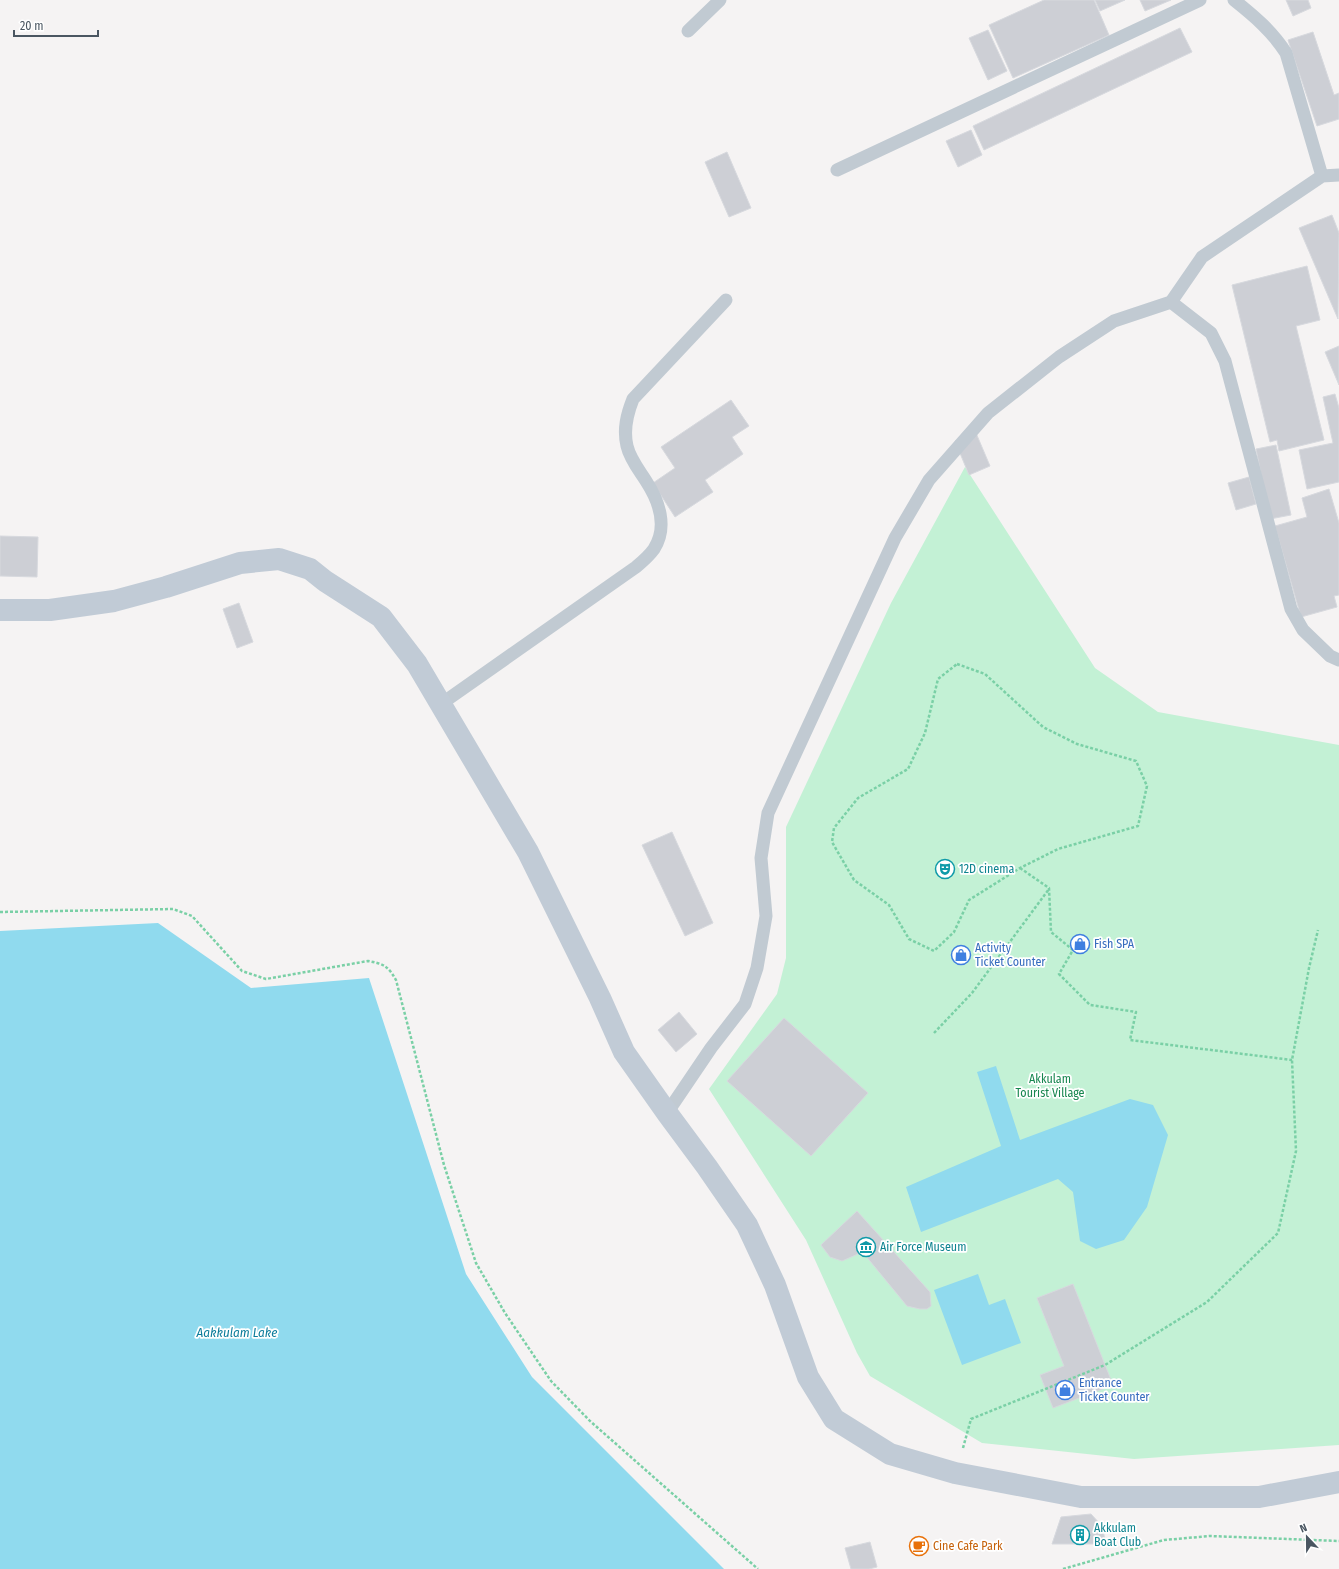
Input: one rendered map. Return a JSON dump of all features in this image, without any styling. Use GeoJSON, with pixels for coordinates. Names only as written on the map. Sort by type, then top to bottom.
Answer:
{"type":"FeatureCollection","features":[{"type":"Feature","properties":{"kind":"main road"},"geometry":{"type":"LineString","coordinates":[[0,610],[50,610],[114,601],[166,587],[240,563],[279,559],[310,569],[381,617],[417,664],[528,852],[600,998],[624,1052],[666,1113],[708,1167],[747,1225],[775,1285],[808,1377],[834,1420],[890,1454],[955,1473],[1081,1497],[1258,1497],[1339,1482]]}},
{"type":"Feature","properties":{"kind":"lane"},"geometry":{"type":"LineString","coordinates":[[688,32],[720,0]]}},
{"type":"Feature","properties":{"kind":"lane"},"geometry":{"type":"LineString","coordinates":[[838,170],[1200,0]]}},
{"type":"Feature","properties":{"kind":"lane"},"geometry":{"type":"LineString","coordinates":[[1234,0],[1262,22],[1277,39],[1286,53],[1322,176]]}},
{"type":"Feature","properties":{"kind":"lane"},"geometry":{"type":"LineString","coordinates":[[666,1113],[711,1048],[745,1004],[757,968],[766,916],[761,858],[768,813],[892,545],[929,480],[988,413],[1059,357],[1114,322],[1171,302],[1202,256],[1322,176],[1339,175]]}},
{"type":"Feature","properties":{"kind":"lane"},"geometry":{"type":"LineString","coordinates":[[441,704],[636,567],[654,550],[661,532],[660,510],[653,491],[636,465],[627,447],[626,416],[633,399],[726,300]]}},
{"type":"Feature","properties":{"kind":"lane"},"geometry":{"type":"LineString","coordinates":[[1171,302],[1211,333],[1225,361],[1291,608],[1303,630],[1330,656],[1339,660]]}},
{"type":"Feature","properties":{"kind":"path"},"geometry":{"type":"LineString","coordinates":[[957,664],[985,674],[1043,727],[1077,744],[1136,761],[1147,786],[1138,826],[1058,849],[1020,868],[969,900],[954,932],[934,951],[909,939],[888,905],[854,880],[832,842],[834,828],[858,798],[908,769],[926,733],[938,679],[957,664]]}},
{"type":"Feature","properties":{"kind":"path"},"geometry":{"type":"LineString","coordinates":[[1020,868],[1049,888]]}},
{"type":"Feature","properties":{"kind":"path"},"geometry":{"type":"LineString","coordinates":[[934,1033],[972,993],[1049,888]]}},
{"type":"Feature","properties":{"kind":"path"},"geometry":{"type":"LineString","coordinates":[[1049,888],[1051,932],[1072,950],[1058,974],[1090,1004],[1136,1012],[1130,1040],[1292,1060]]}},
{"type":"Feature","properties":{"kind":"path"},"geometry":{"type":"LineString","coordinates":[[0,912],[173,909],[192,916],[242,970],[266,979],[368,961],[382,964],[390,970],[396,980],[444,1165],[476,1263],[505,1313],[550,1381],[590,1421],[758,1569]]}},
{"type":"Feature","properties":{"kind":"path"},"geometry":{"type":"LineString","coordinates":[[955,1473],[971,1418],[1105,1365],[1207,1302],[1278,1233],[1296,1151],[1292,1060],[1309,968],[1318,930]]}},
{"type":"Feature","properties":{"kind":"path"},"geometry":{"type":"LineString","coordinates":[[1063,1569],[1164,1540],[1210,1536],[1339,1541]]}},
{"type":"Feature","properties":{"kind":"green space","name":"Akkulam Tourist Village"},"geometry":{"type":"Polygon","coordinates":[[[965,467],[1095,668],[1158,712],[1339,745],[1339,1445],[1134,1459],[982,1443],[870,1376],[857,1353],[806,1240],[709,1089],[777,994],[786,958],[786,827],[891,603],[965,467]]]}},
{"type":"Feature","properties":{"kind":"water","name":"Aakkulam Lake"},"geometry":{"type":"Polygon","coordinates":[[[158,923],[251,988],[369,978],[466,1274],[532,1377],[724,1569],[0,1569],[0,931],[158,923]]]}},
{"type":"Feature","properties":{"kind":"water"},"geometry":{"type":"Polygon","coordinates":[[[996,1066],[1020,1140],[1130,1099],[1153,1105],[1168,1135],[1147,1207],[1124,1240],[1096,1249],[1080,1241],[1073,1192],[1058,1179],[921,1232],[906,1187],[1001,1146],[977,1072],[996,1066]]]}},
{"type":"Feature","properties":{"kind":"water"},"geometry":{"type":"Polygon","coordinates":[[[978,1274],[989,1305],[1005,1299],[1021,1343],[962,1365],[934,1290],[978,1274]]]}},
{"type":"Feature","properties":{"kind":"building"},"geometry":{"type":"Polygon","coordinates":[[[1044,0],[1094,0],[1109,35],[1013,78],[989,25],[1044,0]]]}},
{"type":"Feature","properties":{"kind":"building"},"geometry":{"type":"Polygon","coordinates":[[[1095,0],[1125,0],[1100,11],[1095,0]]]}},
{"type":"Feature","properties":{"kind":"building"},"geometry":{"type":"Polygon","coordinates":[[[1140,0],[1171,0],[1145,11],[1140,0]]]}},
{"type":"Feature","properties":{"kind":"building"},"geometry":{"type":"Polygon","coordinates":[[[1286,0],[1308,0],[1311,8],[1293,16],[1286,0]]]}},
{"type":"Feature","properties":{"kind":"building"},"geometry":{"type":"Polygon","coordinates":[[[1180,28],[1192,52],[984,150],[973,126],[1180,28]]]}},
{"type":"Feature","properties":{"kind":"building"},"geometry":{"type":"Polygon","coordinates":[[[988,30],[1007,71],[988,80],[969,38],[988,30]]]}},
{"type":"Feature","properties":{"kind":"building"},"geometry":{"type":"Polygon","coordinates":[[[1313,32],[1334,95],[1339,93],[1339,119],[1317,126],[1288,40],[1313,32]]]}},
{"type":"Feature","properties":{"kind":"building"},"geometry":{"type":"Polygon","coordinates":[[[971,130],[982,155],[958,167],[946,141],[971,130]]]}},
{"type":"Feature","properties":{"kind":"building"},"geometry":{"type":"Polygon","coordinates":[[[727,152],[751,208],[729,217],[705,162],[727,152]]]}},
{"type":"Feature","properties":{"kind":"building"},"geometry":{"type":"Polygon","coordinates":[[[1332,215],[1339,233],[1338,319],[1299,228],[1332,215]]]}},
{"type":"Feature","properties":{"kind":"building"},"geometry":{"type":"Polygon","coordinates":[[[1307,266],[1320,320],[1296,326],[1324,440],[1279,451],[1277,440],[1270,442],[1232,285],[1307,266]]]}},
{"type":"Feature","properties":{"kind":"building"},"geometry":{"type":"Polygon","coordinates":[[[1339,346],[1339,385],[1325,352],[1339,346]]]}},
{"type":"Feature","properties":{"kind":"building"},"geometry":{"type":"Polygon","coordinates":[[[1335,394],[1339,408],[1339,482],[1307,489],[1299,450],[1333,443],[1323,397],[1335,394]]]}},
{"type":"Feature","properties":{"kind":"building"},"geometry":{"type":"Polygon","coordinates":[[[731,400],[749,426],[732,437],[743,454],[705,480],[713,492],[675,517],[653,483],[675,468],[661,447],[731,400]]]}},
{"type":"Feature","properties":{"kind":"building"},"geometry":{"type":"Polygon","coordinates":[[[976,433],[990,466],[969,475],[955,441],[976,433]]]}},
{"type":"Feature","properties":{"kind":"building"},"geometry":{"type":"Polygon","coordinates":[[[1276,445],[1291,515],[1270,519],[1256,449],[1276,445]]]}},
{"type":"Feature","properties":{"kind":"building"},"geometry":{"type":"Polygon","coordinates":[[[1249,477],[1256,504],[1236,510],[1228,483],[1249,477]]]}},
{"type":"Feature","properties":{"kind":"building"},"geometry":{"type":"Polygon","coordinates":[[[1329,489],[1339,523],[1339,595],[1334,596],[1337,607],[1301,617],[1275,526],[1307,517],[1302,498],[1329,489]]]}},
{"type":"Feature","properties":{"kind":"building"},"geometry":{"type":"Polygon","coordinates":[[[0,536],[38,537],[37,577],[0,576],[0,536]]]}},
{"type":"Feature","properties":{"kind":"building"},"geometry":{"type":"Polygon","coordinates":[[[239,603],[253,642],[237,648],[223,609],[239,603]]]}},
{"type":"Feature","properties":{"kind":"building"},"geometry":{"type":"Polygon","coordinates":[[[672,832],[713,923],[685,936],[642,845],[672,832]]]}},
{"type":"Feature","properties":{"kind":"building"},"geometry":{"type":"Polygon","coordinates":[[[679,1012],[697,1034],[676,1052],[658,1030],[679,1012]]]}},
{"type":"Feature","properties":{"kind":"building"},"geometry":{"type":"Polygon","coordinates":[[[784,1018],[868,1093],[811,1156],[727,1081],[784,1018]]]}},
{"type":"Feature","properties":{"kind":"building"},"geometry":{"type":"Polygon","coordinates":[[[857,1211],[930,1292],[931,1306],[927,1309],[907,1306],[865,1255],[858,1254],[842,1261],[830,1257],[821,1245],[857,1211]]]}},
{"type":"Feature","properties":{"kind":"building"},"geometry":{"type":"Polygon","coordinates":[[[1073,1284],[1113,1385],[1053,1408],[1040,1375],[1064,1366],[1037,1298],[1073,1284]]]}},
{"type":"Feature","properties":{"kind":"building","name":"Akkulam Boat Club"},"geometry":{"type":"Polygon","coordinates":[[[1091,1514],[1102,1526],[1106,1544],[1052,1544],[1061,1517],[1091,1514]]]}},
{"type":"Feature","properties":{"kind":"building"},"geometry":{"type":"Polygon","coordinates":[[[870,1542],[877,1567],[869,1569],[851,1569],[845,1548],[870,1542]]]}},
{"type":"Feature","properties":{"kind":"place","name":"12D cinema"},"geometry":{"type":"Point","coordinates":[945,869]}},
{"type":"Feature","properties":{"kind":"place","name":"Fish SPA"},"geometry":{"type":"Point","coordinates":[1080,944]}},
{"type":"Feature","properties":{"kind":"place","name":"Activity Ticket Counter"},"geometry":{"type":"Point","coordinates":[961,955]}},
{"type":"Feature","properties":{"kind":"place","name":"Air Force Museum"},"geometry":{"type":"Point","coordinates":[866,1247]}},
{"type":"Feature","properties":{"kind":"place","name":"Entrance Ticket Counter"},"geometry":{"type":"Point","coordinates":[1065,1390]}},
{"type":"Feature","properties":{"kind":"place","name":"Akkulam Boat Club"},"geometry":{"type":"Point","coordinates":[1080,1535]}},
{"type":"Feature","properties":{"kind":"place","name":"Cine Cafe Park"},"geometry":{"type":"Point","coordinates":[919,1546]}}]}
